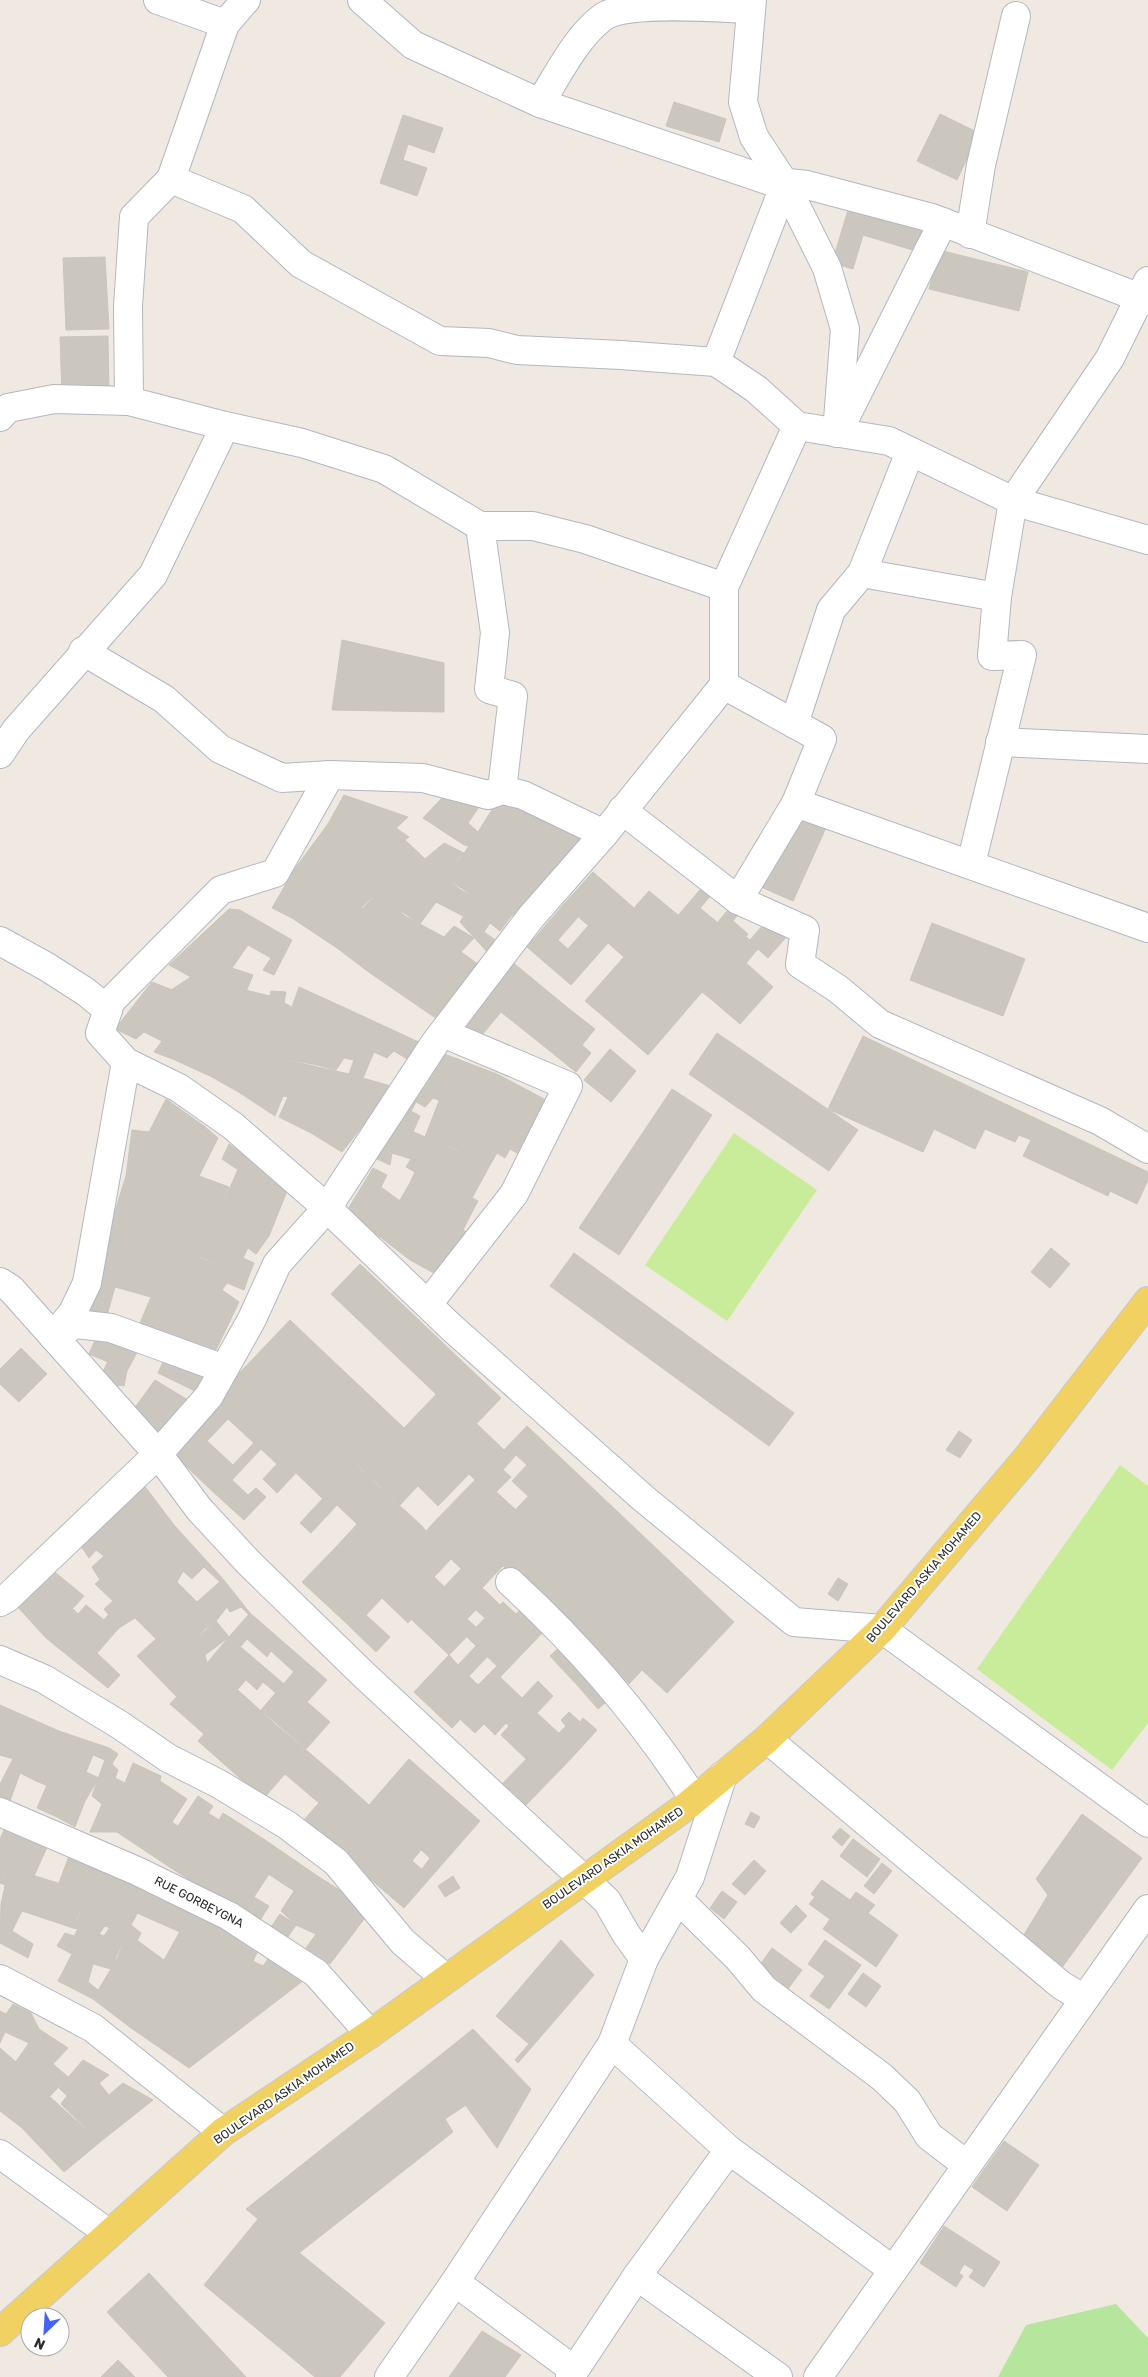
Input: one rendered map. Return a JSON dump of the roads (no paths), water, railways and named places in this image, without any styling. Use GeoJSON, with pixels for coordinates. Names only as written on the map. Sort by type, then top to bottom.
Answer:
{"type":"FeatureCollection","features":[{"type":"Feature","properties":{"kind":"main road","name":"BOULEVARD ASKIA MOHAMED"},"geometry":{"type":"LineString","coordinates":[[0,2332],[223,2132],[370,2034],[694,1799],[767,1738],[882,1629],[1026,1459],[1148,1301]]}},
{"type":"Feature","properties":{"kind":"street"},"geometry":{"type":"LineString","coordinates":[[158,0],[225,24]]}},
{"type":"Feature","properties":{"kind":"street"},"geometry":{"type":"LineString","coordinates":[[129,401],[128,306],[134,217],[171,179],[225,24],[246,0]]}},
{"type":"Feature","properties":{"kind":"street"},"geometry":{"type":"LineString","coordinates":[[362,0],[413,44],[540,103],[785,184],[807,185],[943,222],[970,234],[1145,294],[1110,358],[1013,501],[997,597],[992,656],[1022,655],[971,864]]}},
{"type":"Feature","properties":{"kind":"street"},"geometry":{"type":"LineString","coordinates":[[540,103],[581,41],[604,16],[629,9],[752,4],[743,102],[754,137],[785,184],[827,268],[845,329],[837,433]]}},
{"type":"Feature","properties":{"kind":"street"},"geometry":{"type":"LineString","coordinates":[[970,234],[981,165],[1016,16]]}},
{"type":"Feature","properties":{"kind":"street"},"geometry":{"type":"LineString","coordinates":[[171,179],[242,209],[301,264],[440,341],[489,343],[517,350],[621,354],[716,362],[756,389],[797,426],[889,441],[1013,501],[1148,540]]}},
{"type":"Feature","properties":{"kind":"street"},"geometry":{"type":"LineString","coordinates":[[716,362],[785,184]]}},
{"type":"Feature","properties":{"kind":"street"},"geometry":{"type":"LineString","coordinates":[[837,433],[943,222]]}},
{"type":"Feature","properties":{"kind":"street"},"geometry":{"type":"LineString","coordinates":[[0,417],[8,408],[54,398],[129,401],[225,426],[302,442],[384,469],[480,526],[533,526],[585,539],[724,587]]}},
{"type":"Feature","properties":{"kind":"street"},"geometry":{"type":"LineString","coordinates":[[0,754],[16,730],[153,575],[225,426]]}},
{"type":"Feature","properties":{"kind":"street"},"geometry":{"type":"LineString","coordinates":[[0,1602],[7,1598],[158,1454],[208,1396],[252,1319],[277,1264],[326,1208],[443,1033],[531,917],[604,834],[724,685],[724,587],[797,426]]}},
{"type":"Feature","properties":{"kind":"street"},"geometry":{"type":"LineString","coordinates":[[794,724],[831,610],[862,573],[910,452]]}},
{"type":"Feature","properties":{"kind":"street"},"geometry":{"type":"LineString","coordinates":[[480,526],[495,633],[489,689],[513,696],[502,790]]}},
{"type":"Feature","properties":{"kind":"street"},"geometry":{"type":"LineString","coordinates":[[862,573],[997,597]]}},
{"type":"Feature","properties":{"kind":"street"},"geometry":{"type":"LineString","coordinates":[[83,652],[164,699],[220,749],[282,778],[330,775],[423,778],[488,795],[502,790],[532,799],[604,834]]}},
{"type":"Feature","properties":{"kind":"street"},"geometry":{"type":"LineString","coordinates":[[724,685],[822,739],[796,803],[738,900]]}},
{"type":"Feature","properties":{"kind":"street"},"geometry":{"type":"LineString","coordinates":[[1000,742],[1148,749]]}},
{"type":"Feature","properties":{"kind":"street"},"geometry":{"type":"LineString","coordinates":[[330,775],[275,873],[221,890],[110,1002],[100,1033],[126,1062],[179,1088],[233,1126],[326,1208],[428,1304],[643,1498],[794,1622],[882,1629],[1148,1823]]}},
{"type":"Feature","properties":{"kind":"street"},"geometry":{"type":"LineString","coordinates":[[796,803],[1148,928]]}},
{"type":"Feature","properties":{"kind":"street"},"geometry":{"type":"LineString","coordinates":[[622,810],[738,900],[805,930],[800,964],[838,989],[880,1024],[1100,1121],[1148,1149]]}},
{"type":"Feature","properties":{"kind":"street"},"geometry":{"type":"LineString","coordinates":[[0,941],[47,967],[86,992],[108,1010]]}},
{"type":"Feature","properties":{"kind":"street"},"geometry":{"type":"LineString","coordinates":[[428,1304],[514,1194],[568,1086],[443,1033]]}},
{"type":"Feature","properties":{"kind":"street"},"geometry":{"type":"LineString","coordinates":[[53,1336],[72,1314],[87,1283],[126,1062]]}},
{"type":"Feature","properties":{"kind":"street"},"geometry":{"type":"LineString","coordinates":[[0,1282],[11,1289],[158,1454],[199,1509],[249,1563],[378,1688],[607,1901],[626,1934],[644,1959]]}},
{"type":"Feature","properties":{"kind":"street"},"geometry":{"type":"LineString","coordinates":[[53,1336],[76,1324],[111,1328],[224,1369]]}},
{"type":"Feature","properties":{"kind":"street"},"geometry":{"type":"LineString","coordinates":[[510,1582],[556,1624],[631,1708],[666,1755],[694,1799]]}},
{"type":"Feature","properties":{"kind":"street"},"geometry":{"type":"LineString","coordinates":[[0,1660],[44,1679],[120,1725],[168,1758],[219,1784],[287,1825],[336,1862],[403,1942],[445,1978]]}},
{"type":"Feature","properties":{"kind":"street"},"geometry":{"type":"LineString","coordinates":[[767,1738],[1061,1985],[1084,1999]]}},
{"type":"Feature","properties":{"kind":"street"},"geometry":{"type":"LineString","coordinates":[[389,2377],[455,2282],[612,2044],[644,1959],[690,1877],[723,1775]]}},
{"type":"Feature","properties":{"kind":"street","name":"RUE GORBEYGNA"},"geometry":{"type":"LineString","coordinates":[[0,1812],[137,1871],[229,1916],[316,1973],[370,2034]]}},
{"type":"Feature","properties":{"kind":"street"},"geometry":{"type":"LineString","coordinates":[[678,1899],[738,1958],[764,1989],[882,2077],[908,2101],[929,2136],[967,2165]]}},
{"type":"Feature","properties":{"kind":"street"},"geometry":{"type":"LineString","coordinates":[[818,2377],[1148,1909]]}},
{"type":"Feature","properties":{"kind":"street"},"geometry":{"type":"LineString","coordinates":[[0,1979],[93,2028],[223,2132]]}},
{"type":"Feature","properties":{"kind":"street"},"geometry":{"type":"LineString","coordinates":[[612,2044],[729,2150],[893,2270]]}},
{"type":"Feature","properties":{"kind":"street"},"geometry":{"type":"LineString","coordinates":[[455,2282],[572,2374],[637,2276],[729,2150]]}},
{"type":"Feature","properties":{"kind":"street"},"geometry":{"type":"LineString","coordinates":[[0,2154],[108,2234]]}},
{"type":"Feature","properties":{"kind":"street"},"geometry":{"type":"LineString","coordinates":[[637,2276],[778,2377]]}}]}
